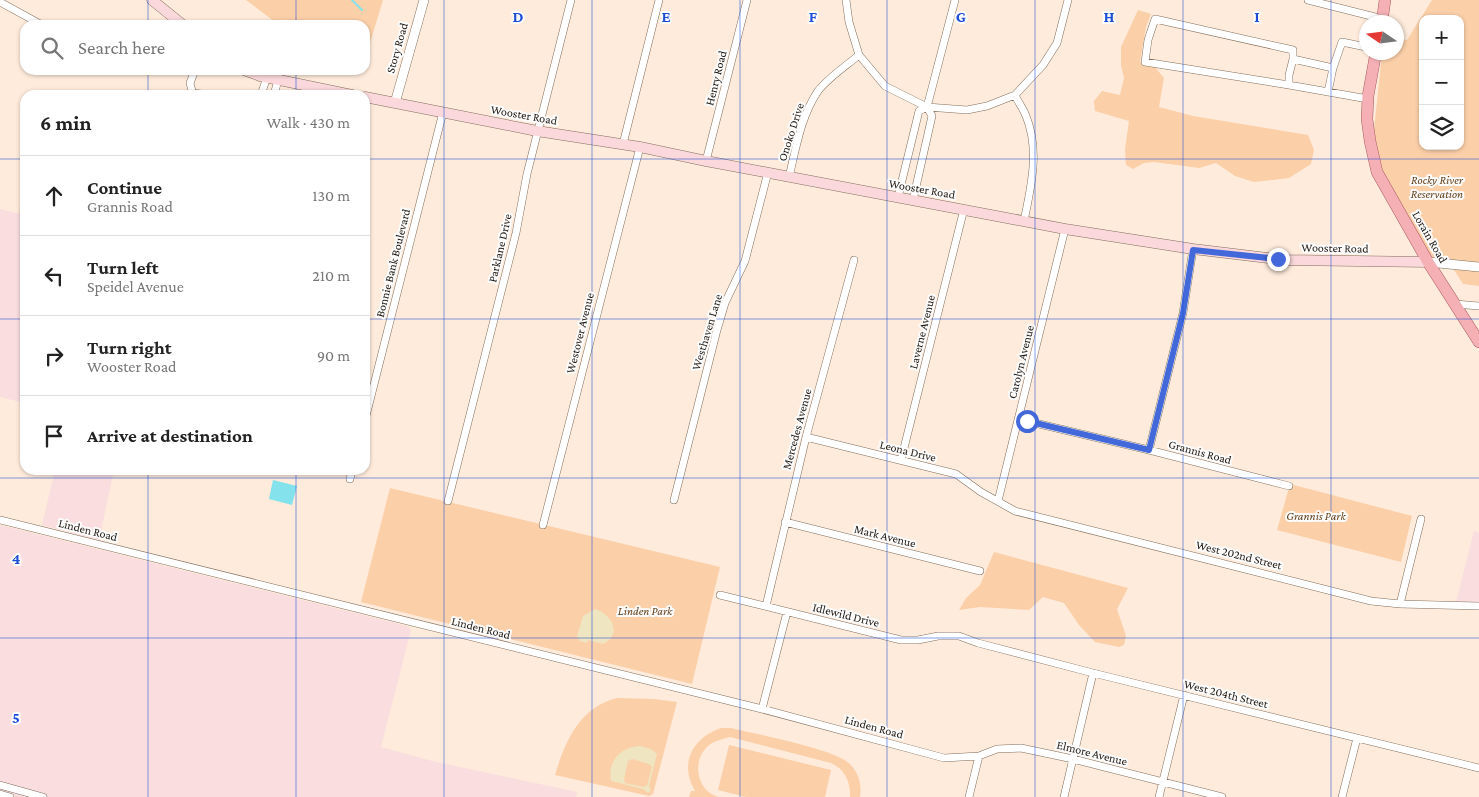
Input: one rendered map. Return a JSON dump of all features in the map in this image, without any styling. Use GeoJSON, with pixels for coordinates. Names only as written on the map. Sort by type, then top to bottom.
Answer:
{"type":"FeatureCollection","features":[{"type":"Feature","properties":{"kind":"main road"},"geometry":{"type":"LineString","coordinates":[[152,0],[178,20]]}},
{"type":"Feature","properties":{"kind":"main road"},"geometry":{"type":"LineString","coordinates":[[1384,15],[1385,0]]}},
{"type":"Feature","properties":{"kind":"main road","name":"Lorain Road"},"geometry":{"type":"LineString","coordinates":[[1375,60],[1368,99],[1367,120],[1377,172],[1428,262],[1479,342]]}},
{"type":"Feature","properties":{"kind":"main road"},"geometry":{"type":"LineString","coordinates":[[262,75],[326,90]]}},
{"type":"Feature","properties":{"kind":"main road","name":"Wooster Road"},"geometry":{"type":"LineString","coordinates":[[370,98],[537,131],[640,147],[1065,229],[1193,250],[1285,260],[1428,262]]}},
{"type":"Feature","properties":{"kind":"street","name":"Story Road"},"geometry":{"type":"LineString","coordinates":[[395,103],[424,0]]}},
{"type":"Feature","properties":{"kind":"street","name":"Parklane Drive"},"geometry":{"type":"LineString","coordinates":[[448,501],[516,233],[522,194],[571,0]]}},
{"type":"Feature","properties":{"kind":"street"},"geometry":{"type":"LineString","coordinates":[[623,144],[659,0]]}},
{"type":"Feature","properties":{"kind":"street","name":"Henry Road"},"geometry":{"type":"LineString","coordinates":[[706,161],[747,0]]}},
{"type":"Feature","properties":{"kind":"street"},"geometry":{"type":"LineString","coordinates":[[846,0],[848,22],[859,55],[886,86],[927,107],[966,110],[987,106],[1015,95],[1043,65],[1057,43],[1068,0]]}},
{"type":"Feature","properties":{"kind":"street"},"geometry":{"type":"LineString","coordinates":[[898,197],[919,112],[927,107],[955,0]]}},
{"type":"Feature","properties":{"kind":"street"},"geometry":{"type":"LineString","coordinates":[[1308,0],[1362,15]]}},
{"type":"Feature","properties":{"kind":"street"},"geometry":{"type":"LineString","coordinates":[[0,2],[33,20]]}},
{"type":"Feature","properties":{"kind":"street"},"geometry":{"type":"LineString","coordinates":[[1289,85],[1289,75],[1293,59],[1292,50],[1155,19],[1148,40],[1145,62],[1368,99]]}},
{"type":"Feature","properties":{"kind":"street"},"geometry":{"type":"LineString","coordinates":[[1328,92],[1333,68],[1342,42],[1359,46]]}},
{"type":"Feature","properties":{"kind":"street","name":"Onoko Drive"},"geometry":{"type":"LineString","coordinates":[[789,176],[809,107],[819,90],[859,55]]}},
{"type":"Feature","properties":{"kind":"street"},"geometry":{"type":"LineString","coordinates":[[1293,59],[1333,68]]}},
{"type":"Feature","properties":{"kind":"street"},"geometry":{"type":"LineString","coordinates":[[192,75],[192,90]]}},
{"type":"Feature","properties":{"kind":"street"},"geometry":{"type":"LineString","coordinates":[[264,90],[272,78]]}},
{"type":"Feature","properties":{"kind":"street"},"geometry":{"type":"LineString","coordinates":[[272,78],[273,90]]}},
{"type":"Feature","properties":{"kind":"street"},"geometry":{"type":"LineString","coordinates":[[1015,95],[1026,117],[1033,147],[1033,177],[1024,221]]}},
{"type":"Feature","properties":{"kind":"street"},"geometry":{"type":"LineString","coordinates":[[913,200],[932,116],[927,107]]}},
{"type":"Feature","properties":{"kind":"street","name":"Bonnie Bank Boulevard"},"geometry":{"type":"LineString","coordinates":[[370,400],[443,112]]}},
{"type":"Feature","properties":{"kind":"street","name":"Westover Avenue"},"geometry":{"type":"LineString","coordinates":[[543,525],[640,147]]}},
{"type":"Feature","properties":{"kind":"street","name":"Westhaven Lane"},"geometry":{"type":"LineString","coordinates":[[674,500],[716,330],[725,303],[745,261],[768,172]]}},
{"type":"Feature","properties":{"kind":"street","name":"Laverne Avenue"},"geometry":{"type":"LineString","coordinates":[[901,460],[964,209]]}},
{"type":"Feature","properties":{"kind":"street","name":"Carolyn Avenue"},"geometry":{"type":"LineString","coordinates":[[998,501],[1065,229]]}},
{"type":"Feature","properties":{"kind":"street"},"geometry":{"type":"LineString","coordinates":[[1149,450],[1183,313],[1193,250]]}},
{"type":"Feature","properties":{"kind":"street","name":"Mercedes Avenue"},"geometry":{"type":"LineString","coordinates":[[766,606],[806,437],[854,260]]}},
{"type":"Feature","properties":{"kind":"street","name":"Wooster Road"},"geometry":{"type":"LineString","coordinates":[[1428,262],[1479,267]]}},
{"type":"Feature","properties":{"kind":"street"},"geometry":{"type":"LineString","coordinates":[[1455,304],[1479,306]]}},
{"type":"Feature","properties":{"kind":"street","name":"Grannis Road"},"geometry":{"type":"LineString","coordinates":[[1018,419],[1289,486]]}},
{"type":"Feature","properties":{"kind":"street","name":"Leona Drive"},"geometry":{"type":"LineString","coordinates":[[806,437],[956,474],[981,492],[998,501]]}},
{"type":"Feature","properties":{"kind":"street"},"geometry":{"type":"LineString","coordinates":[[350,479],[351,475]]}},
{"type":"Feature","properties":{"kind":"street","name":"West 202nd Street"},"geometry":{"type":"LineString","coordinates":[[998,501],[1016,511],[1371,600],[1400,604],[1479,606]]}},
{"type":"Feature","properties":{"kind":"street"},"geometry":{"type":"LineString","coordinates":[[1400,604],[1421,519]]}},
{"type":"Feature","properties":{"kind":"street","name":"Linden Road"},"geometry":{"type":"LineString","coordinates":[[0,520],[762,709],[944,758],[956,757]]}},
{"type":"Feature","properties":{"kind":"street","name":"Mark Avenue"},"geometry":{"type":"LineString","coordinates":[[785,522],[980,571]]}},
{"type":"Feature","properties":{"kind":"street","name":"Idlewild Drive"},"geometry":{"type":"LineString","coordinates":[[720,596],[901,640],[918,640],[938,636],[958,636],[968,639]]}},
{"type":"Feature","properties":{"kind":"street"},"geometry":{"type":"LineString","coordinates":[[762,709],[787,612]]}},
{"type":"Feature","properties":{"kind":"street","name":"West 204th Street"},"geometry":{"type":"LineString","coordinates":[[968,639],[1093,673],[1479,768]]}},
{"type":"Feature","properties":{"kind":"street"},"geometry":{"type":"LineString","coordinates":[[1064,797],[1093,673]]}},
{"type":"Feature","properties":{"kind":"street"},"geometry":{"type":"LineString","coordinates":[[1159,797],[1184,695]]}},
{"type":"Feature","properties":{"kind":"street"},"geometry":{"type":"LineString","coordinates":[[1342,797],[1357,738]]}},
{"type":"Feature","properties":{"kind":"street","name":"Elmore Avenue"},"geometry":{"type":"LineString","coordinates":[[956,757],[979,756],[996,749],[1021,748],[1074,759],[1222,797]]}},
{"type":"Feature","properties":{"kind":"street"},"geometry":{"type":"LineString","coordinates":[[969,797],[979,756]]}},
{"type":"Feature","properties":{"kind":"street"},"geometry":{"type":"LineString","coordinates":[[0,786],[43,797]]}},
{"type":"Feature","properties":{"kind":"street"},"geometry":{"type":"LineString","coordinates":[[0,794],[10,797]]}},
{"type":"Feature","properties":{"kind":"shaded area"},"geometry":{"type":"Polygon","coordinates":[[[0,209],[20,214],[20,402],[0,397],[0,209]]]}},
{"type":"Feature","properties":{"kind":"shaded area"},"geometry":{"type":"Polygon","coordinates":[[[54,475],[113,475],[99,540],[42,525],[54,475]]]}},
{"type":"Feature","properties":{"kind":"shaded area"},"geometry":{"type":"Polygon","coordinates":[[[0,525],[407,626],[411,630],[381,747],[432,761],[577,792],[576,797],[0,797],[0,525]]]}},
{"type":"Feature","properties":{"kind":"shaded area"},"geometry":{"type":"Polygon","coordinates":[[[1474,531],[1479,533],[1479,603],[1456,602],[1474,531]]]}},
{"type":"Feature","properties":{"kind":"green space"},"geometry":{"type":"Polygon","coordinates":[[[246,0],[383,0],[370,43],[370,20],[272,20],[246,0]]]}},
{"type":"Feature","properties":{"kind":"green space","name":"Rocky River Reservation"},"geometry":{"type":"Polygon","coordinates":[[[1432,0],[1479,0],[1479,286],[1463,284],[1449,262],[1428,261],[1372,149],[1381,60],[1404,60],[1404,40],[1407,40],[1419,21],[1419,150],[1464,150],[1464,15],[1423,15],[1432,0]]]}},
{"type":"Feature","properties":{"kind":"green space"},"geometry":{"type":"Polygon","coordinates":[[[1138,10],[1151,14],[1146,27],[1140,61],[1155,67],[1164,78],[1159,107],[1193,116],[1308,135],[1314,150],[1311,164],[1289,178],[1254,182],[1235,176],[1216,163],[1199,168],[1154,162],[1144,163],[1133,169],[1126,165],[1125,149],[1129,121],[1095,111],[1094,101],[1102,91],[1120,95],[1124,78],[1121,65],[1121,47],[1138,10]]]}},
{"type":"Feature","properties":{"kind":"green space","name":"Grannis Park"},"geometry":{"type":"Polygon","coordinates":[[[1290,484],[1412,516],[1401,562],[1277,530],[1290,484]]]}},
{"type":"Feature","properties":{"kind":"green space","name":"Linden Park"},"geometry":{"type":"Polygon","coordinates":[[[390,488],[720,567],[692,684],[361,602],[390,488]]]}},
{"type":"Feature","properties":{"kind":"green space"},"geometry":{"type":"Polygon","coordinates":[[[994,552],[1128,588],[1117,609],[1126,636],[1124,645],[1119,647],[1095,642],[1079,625],[1064,603],[1043,597],[1029,610],[980,607],[959,610],[966,598],[980,585],[994,552]]]}},
{"type":"Feature","properties":{"kind":"green space"},"geometry":{"type":"Polygon","coordinates":[[[617,698],[677,702],[653,794],[649,796],[555,775],[569,738],[584,717],[604,702],[617,698]]]}},
{"type":"Feature","properties":{"kind":"green space"},"geometry":{"type":"Polygon","coordinates":[[[721,728],[731,728],[795,743],[830,753],[843,759],[854,768],[858,776],[860,797],[850,797],[846,777],[840,769],[831,763],[730,737],[710,744],[699,760],[698,767],[701,783],[712,794],[719,797],[689,797],[691,791],[695,791],[688,771],[691,753],[702,738],[721,728]]]}},
{"type":"Feature","properties":{"kind":"green space"},"geometry":{"type":"Polygon","coordinates":[[[729,745],[831,770],[825,797],[746,797],[718,790],[729,745]]]}},
{"type":"Feature","properties":{"kind":"sand"},"geometry":{"type":"Polygon","coordinates":[[[595,609],[606,615],[613,625],[613,635],[603,644],[588,640],[587,643],[580,641],[577,636],[583,616],[595,609]]]}},
{"type":"Feature","properties":{"kind":"sand"},"geometry":{"type":"Polygon","coordinates":[[[640,746],[651,749],[657,754],[649,786],[651,790],[648,793],[643,789],[611,781],[610,774],[613,761],[621,752],[640,746]],[[632,759],[628,761],[624,779],[625,783],[644,787],[647,785],[652,767],[649,764],[632,759]]]}},
{"type":"Feature","properties":{"kind":"water"},"geometry":{"type":"Polygon","coordinates":[[[273,480],[297,486],[292,505],[269,499],[273,480]]]}},
{"type":"Feature","properties":{"kind":"waterway"},"geometry":{"type":"LineString","coordinates":[[352,0],[362,10]]}},
{"type":"Feature","properties":{"kind":"route"},"geometry":{"type":"LineString","coordinates":[[1027,421],[1149,450],[1183,313],[1193,250],[1278,259]]}}]}
